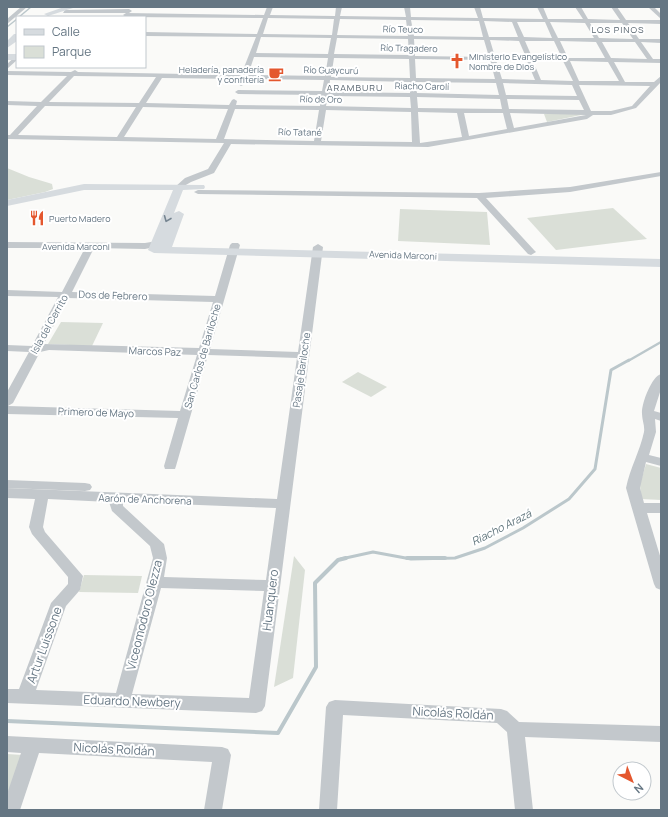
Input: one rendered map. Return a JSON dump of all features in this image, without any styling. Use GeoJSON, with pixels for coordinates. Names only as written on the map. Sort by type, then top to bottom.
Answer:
{"type":"FeatureCollection","features":[{"type":"Feature","properties":{"kind":"highway"},"geometry":{"type":"LineString","coordinates":[[45,11],[54,7]]}},
{"type":"Feature","properties":{"kind":"highway"},"geometry":{"type":"LineString","coordinates":[[45,11],[68,9]]}},
{"type":"Feature","properties":{"kind":"highway"},"geometry":{"type":"LineString","coordinates":[[7,46],[16,37]]}},
{"type":"Feature","properties":{"kind":"highway"},"geometry":{"type":"LineString","coordinates":[[7,51],[16,44]]}},
{"type":"Feature","properties":{"kind":"main road"},"geometry":{"type":"LineString","coordinates":[[7,203],[84,187],[189,189]]}},
{"type":"Feature","properties":{"kind":"main road"},"geometry":{"type":"LineString","coordinates":[[7,206],[79,191],[189,189]]}},
{"type":"Feature","properties":{"kind":"main road"},"geometry":{"type":"LineString","coordinates":[[158,247],[189,189]]}},
{"type":"Feature","properties":{"kind":"main road","name":"Avenida Marconi"},"geometry":{"type":"LineString","coordinates":[[158,247],[532,256],[661,263]]}},
{"type":"Feature","properties":{"kind":"main road","name":"Avenida Marconi"},"geometry":{"type":"LineString","coordinates":[[532,256],[661,255]]}},
{"type":"Feature","properties":{"kind":"street"},"geometry":{"type":"LineString","coordinates":[[7,22],[24,7]]}},
{"type":"Feature","properties":{"kind":"street"},"geometry":{"type":"LineString","coordinates":[[218,141],[270,7]]}},
{"type":"Feature","properties":{"kind":"street"},"geometry":{"type":"LineString","coordinates":[[317,143],[339,7]]}},
{"type":"Feature","properties":{"kind":"street"},"geometry":{"type":"LineString","coordinates":[[407,7],[411,38],[416,145]]}},
{"type":"Feature","properties":{"kind":"street"},"geometry":{"type":"LineString","coordinates":[[477,7],[499,81],[511,130]]}},
{"type":"Feature","properties":{"kind":"street"},"geometry":{"type":"LineString","coordinates":[[540,7],[566,59],[581,98],[590,114]]}},
{"type":"Feature","properties":{"kind":"street"},"geometry":{"type":"LineString","coordinates":[[578,7],[623,83]]}},
{"type":"Feature","properties":{"kind":"street"},"geometry":{"type":"LineString","coordinates":[[614,7],[651,61]]}},
{"type":"Feature","properties":{"kind":"street"},"geometry":{"type":"LineString","coordinates":[[651,7],[661,17]]}},
{"type":"Feature","properties":{"kind":"street"},"geometry":{"type":"LineString","coordinates":[[68,9],[128,13],[234,14],[266,17],[661,22]]}},
{"type":"Feature","properties":{"kind":"street"},"geometry":{"type":"LineString","coordinates":[[514,20],[539,82]]}},
{"type":"Feature","properties":{"kind":"street","name":"Río Teuco"},"geometry":{"type":"LineString","coordinates":[[146,34],[661,41]]}},
{"type":"Feature","properties":{"kind":"street","name":"Río Tragadero"},"geometry":{"type":"LineString","coordinates":[[252,55],[661,61]]}},
{"type":"Feature","properties":{"kind":"street"},"geometry":{"type":"LineString","coordinates":[[7,66],[16,58]]}},
{"type":"Feature","properties":{"kind":"street"},"geometry":{"type":"LineString","coordinates":[[9,137],[79,68]]}},
{"type":"Feature","properties":{"kind":"street","name":"Río Guaycurú"},"geometry":{"type":"LineString","coordinates":[[7,73],[654,84]]}},
{"type":"Feature","properties":{"kind":"street"},"geometry":{"type":"LineString","coordinates":[[119,139],[160,76]]}},
{"type":"Feature","properties":{"kind":"street"},"geometry":{"type":"LineString","coordinates":[[654,84],[661,78]]}},
{"type":"Feature","properties":{"kind":"street","name":"Río de Oro"},"geometry":{"type":"LineString","coordinates":[[7,103],[590,114],[611,112],[634,107],[654,84]]}},
{"type":"Feature","properties":{"kind":"street","name":"Riacho Carolí"},"geometry":{"type":"LineString","coordinates":[[238,92],[581,98]]}},
{"type":"Feature","properties":{"kind":"street"},"geometry":{"type":"LineString","coordinates":[[460,111],[466,138]]}},
{"type":"Feature","properties":{"kind":"street","name":"Río Tatané"},"geometry":{"type":"LineString","coordinates":[[9,137],[428,145],[590,114]]}},
{"type":"Feature","properties":{"kind":"street"},"geometry":{"type":"LineString","coordinates":[[189,189],[188,180],[211,171],[229,141]]}},
{"type":"Feature","properties":{"kind":"street"},"geometry":{"type":"LineString","coordinates":[[189,189],[516,190],[579,184],[661,169]]}},
{"type":"Feature","properties":{"kind":"street"},"geometry":{"type":"LineString","coordinates":[[189,189],[479,196],[582,188],[661,174]]}},
{"type":"Feature","properties":{"kind":"street"},"geometry":{"type":"LineString","coordinates":[[479,196],[532,256]]}},
{"type":"Feature","properties":{"kind":"street","name":"Avenida Marconi"},"geometry":{"type":"LineString","coordinates":[[7,245],[158,247]]}},
{"type":"Feature","properties":{"kind":"street","name":"Isla del Cerrito"},"geometry":{"type":"LineString","coordinates":[[7,403],[91,246]]}},
{"type":"Feature","properties":{"kind":"street","name":"San Carlos de Bariloche"},"geometry":{"type":"LineString","coordinates":[[170,466],[234,248]]}},
{"type":"Feature","properties":{"kind":"street","name":"Pasaje Bariloche"},"geometry":{"type":"LineString","coordinates":[[283,499],[318,250]]}},
{"type":"Feature","properties":{"kind":"street","name":"Dos de Febrero"},"geometry":{"type":"LineString","coordinates":[[7,293],[219,299]]}},
{"type":"Feature","properties":{"kind":"street","name":"Marcos Paz"},"geometry":{"type":"LineString","coordinates":[[7,348],[35,349],[49,347],[303,355]]}},
{"type":"Feature","properties":{"kind":"street"},"geometry":{"type":"LineString","coordinates":[[661,377],[650,400],[655,415],[635,475],[633,488],[638,508],[659,565],[661,584]]}},
{"type":"Feature","properties":{"kind":"street","name":"Primero de Mayo"},"geometry":{"type":"LineString","coordinates":[[7,410],[185,415]]}},
{"type":"Feature","properties":{"kind":"street"},"geometry":{"type":"LineString","coordinates":[[642,457],[661,462]]}},
{"type":"Feature","properties":{"kind":"street"},"geometry":{"type":"LineString","coordinates":[[7,484],[86,487]]}},
{"type":"Feature","properties":{"kind":"street","name":"Aarón de Anchorena"},"geometry":{"type":"LineString","coordinates":[[7,493],[114,498],[283,499]]}},
{"type":"Feature","properties":{"kind":"street","name":"Artur Luissone"},"geometry":{"type":"LineString","coordinates":[[25,697],[59,603],[75,586],[76,576],[39,534],[36,527],[42,495]]}},
{"type":"Feature","properties":{"kind":"street","name":"Viceomodoro Olezza"},"geometry":{"type":"LineString","coordinates":[[114,498],[117,508],[157,544],[160,558],[155,582],[122,701]]}},
{"type":"Feature","properties":{"kind":"street","name":"Huanquero"},"geometry":{"type":"LineString","coordinates":[[256,706],[283,499]]}},
{"type":"Feature","properties":{"kind":"street"},"geometry":{"type":"LineString","coordinates":[[638,508],[661,508]]}},
{"type":"Feature","properties":{"kind":"street"},"geometry":{"type":"LineString","coordinates":[[155,582],[271,586]]}},
{"type":"Feature","properties":{"kind":"street","name":"Eduardo Newbery"},"geometry":{"type":"LineString","coordinates":[[7,696],[256,706]]}},
{"type":"Feature","properties":{"kind":"street","name":"Nicolás Roldán"},"geometry":{"type":"LineString","coordinates":[[328,810],[335,708],[501,716],[515,729]]}},
{"type":"Feature","properties":{"kind":"street"},"geometry":{"type":"LineString","coordinates":[[524,810],[515,729],[661,734]]}},
{"type":"Feature","properties":{"kind":"street","name":"Nicolás Roldán"},"geometry":{"type":"LineString","coordinates":[[7,744],[33,744],[222,755],[213,810]]}},
{"type":"Feature","properties":{"kind":"street"},"geometry":{"type":"LineString","coordinates":[[11,810],[33,744]]}},
{"type":"Feature","properties":{"kind":"green space"},"geometry":{"type":"Polygon","coordinates":[[[544,114],[586,114],[547,122],[544,114]]]}},
{"type":"Feature","properties":{"kind":"green space"},"geometry":{"type":"Polygon","coordinates":[[[7,168],[52,184],[53,189],[7,200],[7,168]]]}},
{"type":"Feature","properties":{"kind":"green space"},"geometry":{"type":"Polygon","coordinates":[[[613,208],[647,239],[556,250],[527,218],[613,208]]]}},
{"type":"Feature","properties":{"kind":"green space"},"geometry":{"type":"Polygon","coordinates":[[[400,209],[487,212],[490,245],[398,241],[400,209]]]}},
{"type":"Feature","properties":{"kind":"green space"},"geometry":{"type":"Polygon","coordinates":[[[61,322],[103,323],[92,346],[48,344],[61,322]]]}},
{"type":"Feature","properties":{"kind":"green space"},"geometry":{"type":"Polygon","coordinates":[[[358,372],[387,387],[371,397],[342,382],[358,372]]]}},
{"type":"Feature","properties":{"kind":"green space"},"geometry":{"type":"Polygon","coordinates":[[[646,464],[661,468],[661,500],[641,499],[640,484],[646,464]]]}},
{"type":"Feature","properties":{"kind":"green space"},"geometry":{"type":"Polygon","coordinates":[[[294,556],[305,570],[293,678],[274,687],[294,556]]]}},
{"type":"Feature","properties":{"kind":"green space"},"geometry":{"type":"Polygon","coordinates":[[[84,575],[142,576],[138,593],[79,592],[84,575]]]}},
{"type":"Feature","properties":{"kind":"green space"},"geometry":{"type":"Polygon","coordinates":[[[7,754],[23,755],[7,801],[7,754]]]}},
{"type":"Feature","properties":{"kind":"waterway"},"geometry":{"type":"LineString","coordinates":[[20,16],[31,7]]}},
{"type":"Feature","properties":{"kind":"waterway"},"geometry":{"type":"LineString","coordinates":[[7,27],[16,20]]}},
{"type":"Feature","properties":{"kind":"waterway","name":"Riacho Arazá"},"geometry":{"type":"LineString","coordinates":[[628,361],[661,342]]}},
{"type":"Feature","properties":{"kind":"waterway","name":"Riacho Arazá"},"geometry":{"type":"LineString","coordinates":[[341,559],[373,552],[411,559],[455,558],[485,548],[523,528],[569,499],[595,469],[611,370],[629,360]]}},
{"type":"Feature","properties":{"kind":"waterway"},"geometry":{"type":"LineString","coordinates":[[7,721],[278,733],[316,667],[315,583],[338,560],[346,558]]}},
{"type":"Feature","properties":{"kind":"waterway","name":"Riacho Arazá"},"geometry":{"type":"LineString","coordinates":[[407,558],[445,558]]}},
{"type":"Feature","properties":{"kind":"place","name":"Ministerio Evangelístico Nombre de Dios"},"geometry":{"type":"Point","coordinates":[457,61]}},
{"type":"Feature","properties":{"kind":"place","name":"Heladería, panadería y confitería"},"geometry":{"type":"Point","coordinates":[276,74]}},
{"type":"Feature","properties":{"kind":"place","name":"Puerto Madero"},"geometry":{"type":"Point","coordinates":[37,218]}},
{"type":"Feature","properties":{"kind":"district","name":"LOS PINOS"},"geometry":{"type":"Point","coordinates":[618,29]}},
{"type":"Feature","properties":{"kind":"district","name":"ARAMBURU"},"geometry":{"type":"Point","coordinates":[355,87]}}]}
